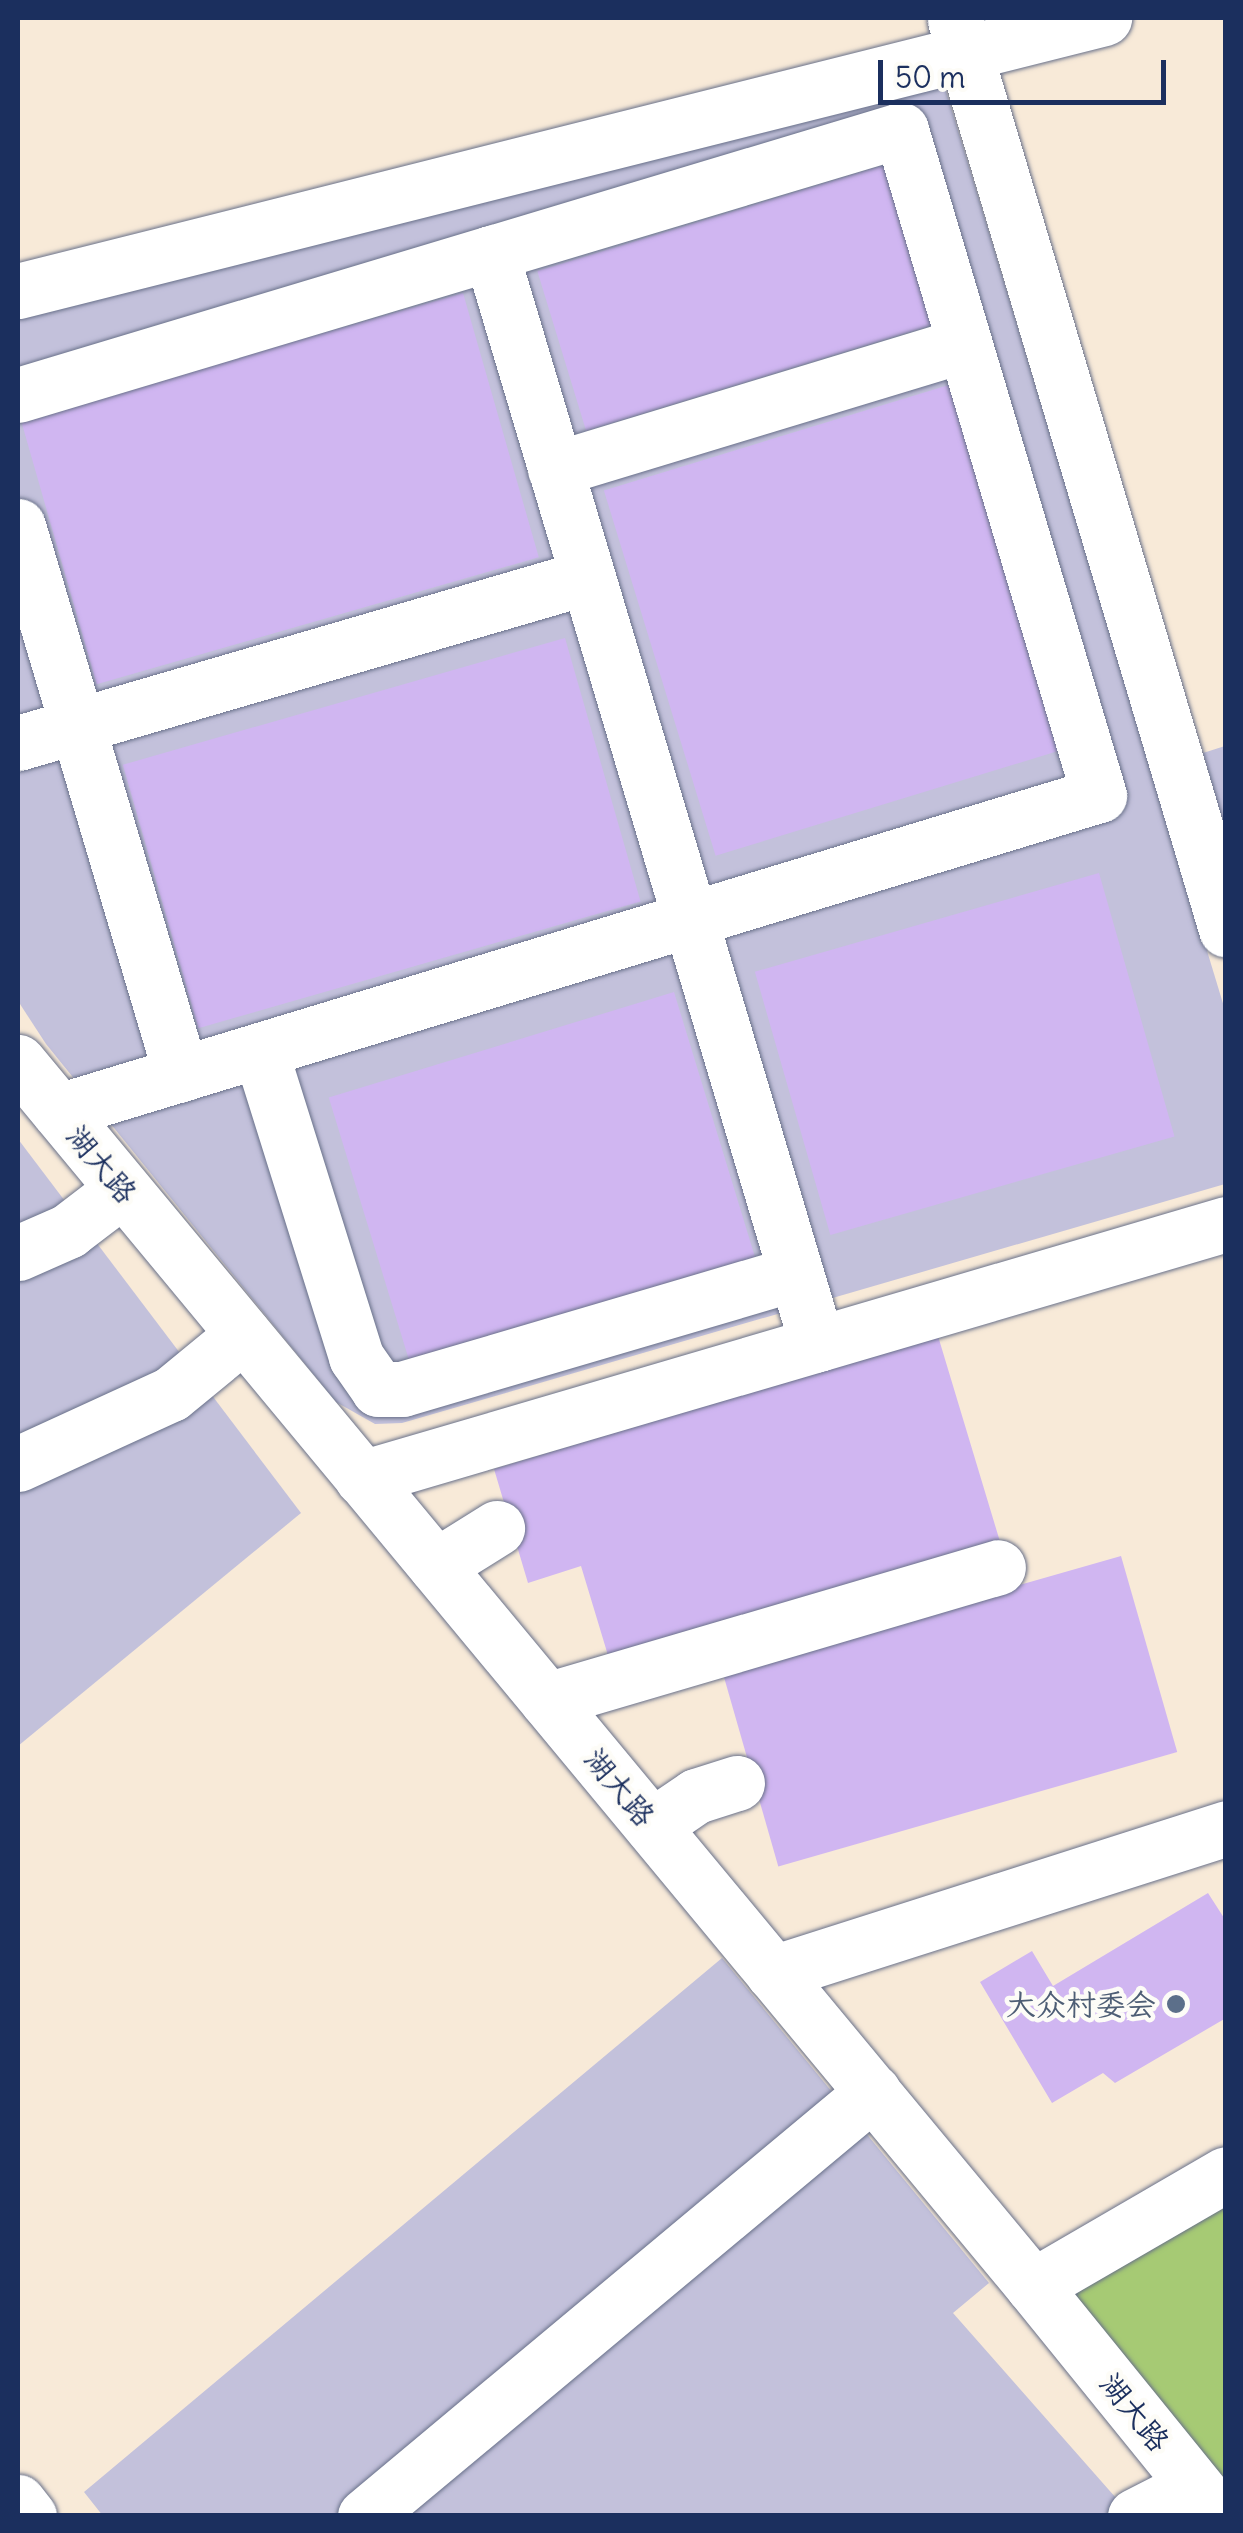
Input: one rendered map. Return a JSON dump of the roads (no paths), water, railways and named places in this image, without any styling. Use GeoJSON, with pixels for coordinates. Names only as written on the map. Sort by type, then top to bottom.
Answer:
{"type":"FeatureCollection","features":[{"type":"Feature","properties":{"kind":"street"},"geometry":{"type":"LineString","coordinates":[[18,291],[959,35],[1104,18]]}},
{"type":"Feature","properties":{"kind":"street"},"geometry":{"type":"LineString","coordinates":[[959,35],[1069,404],[1208,804],[1226,928]]}},
{"type":"Feature","properties":{"kind":"street"},"geometry":{"type":"LineString","coordinates":[[18,396],[900,130],[1099,795],[59,1112]]}},
{"type":"Feature","properties":{"kind":"street"},"geometry":{"type":"LineString","coordinates":[[491,253],[816,1344]]}},
{"type":"Feature","properties":{"kind":"street"},"geometry":{"type":"LineString","coordinates":[[555,469],[964,345]]}},
{"type":"Feature","properties":{"kind":"street"},"geometry":{"type":"LineString","coordinates":[[989,427],[1069,404]]}},
{"type":"Feature","properties":{"kind":"street"},"geometry":{"type":"LineString","coordinates":[[18,526],[181,1074]]}},
{"type":"Feature","properties":{"kind":"street"},"geometry":{"type":"LineString","coordinates":[[18,743],[587,578]]}},
{"type":"Feature","properties":{"kind":"street"},"geometry":{"type":"LineString","coordinates":[[260,1050],[356,1357],[378,1389],[402,1389],[795,1273]]}},
{"type":"Feature","properties":{"kind":"street","name":"湖大路"},"geometry":{"type":"LineString","coordinates":[[18,1062],[873,2092],[1206,2501]]}},
{"type":"Feature","properties":{"kind":"street"},"geometry":{"type":"LineString","coordinates":[[18,1253],[68,1231],[123,1189]]}},
{"type":"Feature","properties":{"kind":"street"},"geometry":{"type":"LineString","coordinates":[[362,1478],[1226,1224]]}},
{"type":"Feature","properties":{"kind":"street"},"geometry":{"type":"LineString","coordinates":[[18,1464],[170,1394],[244,1334]]}},
{"type":"Feature","properties":{"kind":"street"},"geometry":{"type":"LineString","coordinates":[[436,1566],[497,1528]]}},
{"type":"Feature","properties":{"kind":"street"},"geometry":{"type":"LineString","coordinates":[[547,1700],[998,1567]]}},
{"type":"Feature","properties":{"kind":"street"},"geometry":{"type":"LineString","coordinates":[[652,1826],[696,1796],[737,1783]]}},
{"type":"Feature","properties":{"kind":"street"},"geometry":{"type":"LineString","coordinates":[[773,1973],[1226,1828]]}},
{"type":"Feature","properties":{"kind":"street"},"geometry":{"type":"LineString","coordinates":[[365,2516],[873,2092]]}},
{"type":"Feature","properties":{"kind":"street"},"geometry":{"type":"LineString","coordinates":[[1033,2286],[1226,2174]]}},
{"type":"Feature","properties":{"kind":"street"},"geometry":{"type":"LineString","coordinates":[[1135,2516],[1206,2501]]}},
{"type":"Feature","properties":{"kind":"street"},"geometry":{"type":"LineString","coordinates":[[18,2502],[29,2516]]}},
{"type":"Feature","properties":{"kind":"place","name":"大众村委会"},"geometry":{"type":"Point","coordinates":[1176,2004]}}]}
